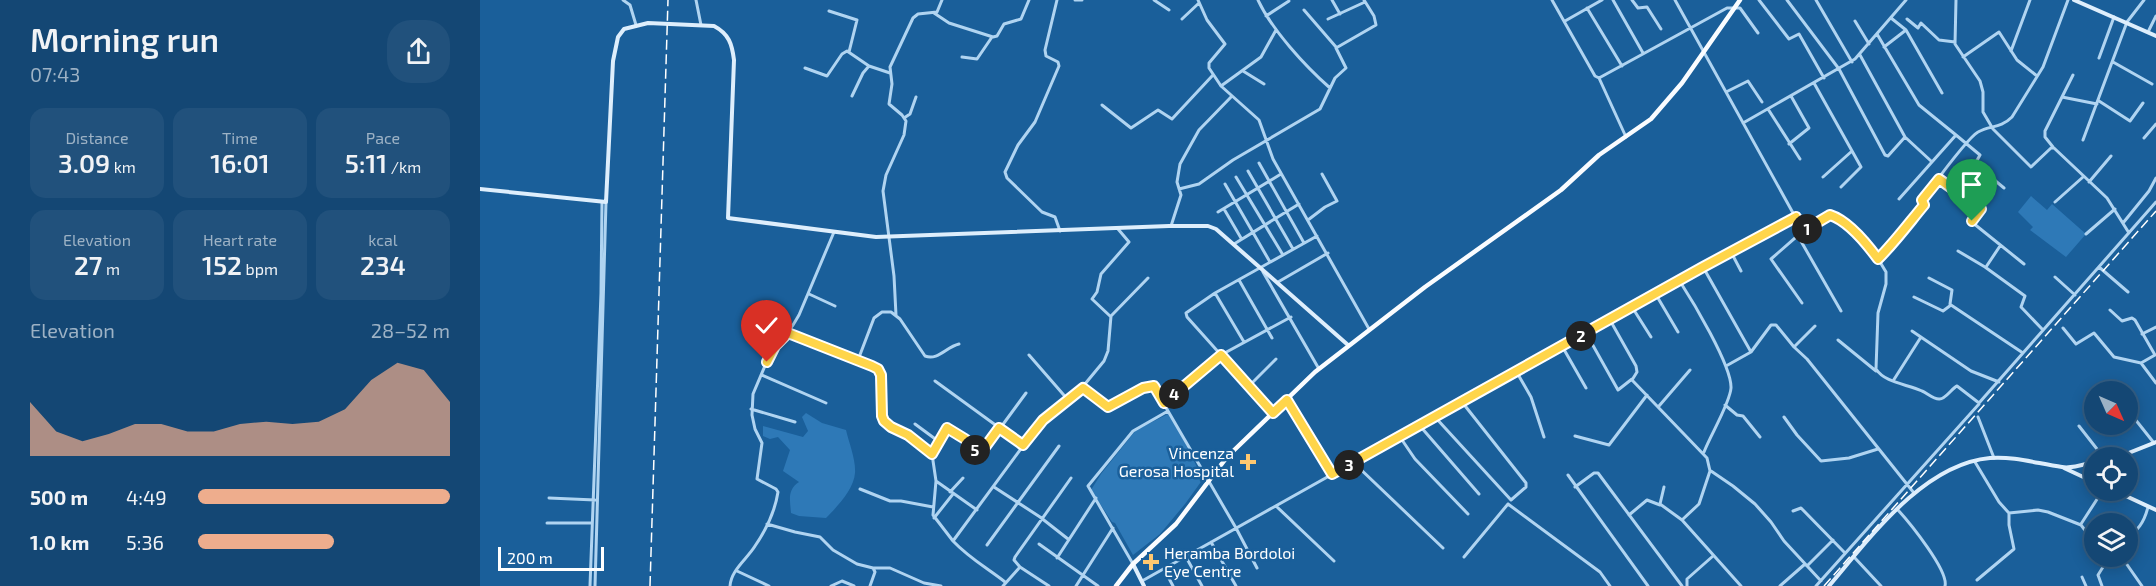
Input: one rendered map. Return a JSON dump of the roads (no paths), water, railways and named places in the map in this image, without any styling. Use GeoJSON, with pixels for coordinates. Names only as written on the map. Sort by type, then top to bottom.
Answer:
{"type":"FeatureCollection","features":[{"type":"Feature","properties":{"kind":"main road"},"geometry":{"type":"LineString","coordinates":[[1116,586],[1132,564],[1169,531],[1195,501],[1227,457],[1319,369],[1425,287],[1561,190],[1593,160],[1643,125],[1667,102],[1740,0]]}},
{"type":"Feature","properties":{"kind":"street"},"geometry":{"type":"LineString","coordinates":[[623,0],[629,4],[636,25]]}},
{"type":"Feature","properties":{"kind":"street"},"geometry":{"type":"LineString","coordinates":[[696,0],[701,25]]}},
{"type":"Feature","properties":{"kind":"street"},"geometry":{"type":"LineString","coordinates":[[934,13],[942,0]]}},
{"type":"Feature","properties":{"kind":"street"},"geometry":{"type":"LineString","coordinates":[[896,315],[895,285],[883,190],[886,175],[906,126],[904,118],[889,104],[892,84],[890,73],[895,56],[913,18],[918,14],[934,13],[950,23],[992,37],[997,36],[1004,24],[1021,19],[1029,0]]}},
{"type":"Feature","properties":{"kind":"street"},"geometry":{"type":"LineString","coordinates":[[1057,0],[1045,50],[1046,56],[1058,62],[1059,66],[1035,122],[1018,145],[1005,172],[1007,178],[1040,210],[1055,217],[1060,231]]}},
{"type":"Feature","properties":{"kind":"street"},"geometry":{"type":"LineString","coordinates":[[1075,0],[1082,0]]}},
{"type":"Feature","properties":{"kind":"street"},"geometry":{"type":"LineString","coordinates":[[1154,0],[1169,10]]}},
{"type":"Feature","properties":{"kind":"street"},"geometry":{"type":"LineString","coordinates":[[1258,0],[1276,30],[1330,88]]}},
{"type":"Feature","properties":{"kind":"street"},"geometry":{"type":"LineString","coordinates":[[1332,0],[1340,14]]}},
{"type":"Feature","properties":{"kind":"street"},"geometry":{"type":"LineString","coordinates":[[1552,0],[1595,76],[1599,78],[1626,136]]}},
{"type":"Feature","properties":{"kind":"street"},"geometry":{"type":"LineString","coordinates":[[1564,21],[1602,0]]}},
{"type":"Feature","properties":{"kind":"street"},"geometry":{"type":"LineString","coordinates":[[1613,0],[1644,54]]}},
{"type":"Feature","properties":{"kind":"street"},"geometry":{"type":"LineString","coordinates":[[1632,0],[1638,8],[1645,6],[1648,8],[1660,29]]}},
{"type":"Feature","properties":{"kind":"street"},"geometry":{"type":"LineString","coordinates":[[1675,0],[1803,231]]}},
{"type":"Feature","properties":{"kind":"street"},"geometry":{"type":"LineString","coordinates":[[1759,0],[1789,39],[1799,34],[1824,78]]}},
{"type":"Feature","properties":{"kind":"street"},"geometry":{"type":"LineString","coordinates":[[1787,0],[1839,69],[1885,155],[1888,156],[1905,137]]}},
{"type":"Feature","properties":{"kind":"street"},"geometry":{"type":"LineString","coordinates":[[1816,0],[1852,62]]}},
{"type":"Feature","properties":{"kind":"street"},"geometry":{"type":"LineString","coordinates":[[1743,123],[1852,62],[1906,0]]}},
{"type":"Feature","properties":{"kind":"street"},"geometry":{"type":"LineString","coordinates":[[1956,0],[1955,42],[1980,81],[1983,92],[1982,109],[1993,129],[2030,167],[2034,167],[2052,147]]}},
{"type":"Feature","properties":{"kind":"street"},"geometry":{"type":"LineString","coordinates":[[2012,51],[2030,0]]}},
{"type":"Feature","properties":{"kind":"street"},"geometry":{"type":"LineString","coordinates":[[1878,259],[1924,205],[1922,200],[1977,132],[1993,129],[2012,117],[2046,59],[2068,0]]}},
{"type":"Feature","properties":{"kind":"street"},"geometry":{"type":"LineString","coordinates":[[2074,0],[2156,34]]}},
{"type":"Feature","properties":{"kind":"street"},"geometry":{"type":"LineString","coordinates":[[2083,140],[2127,22],[2144,0]]}},
{"type":"Feature","properties":{"kind":"street"},"geometry":{"type":"LineString","coordinates":[[1266,16],[1289,1]]}},
{"type":"Feature","properties":{"kind":"street"},"geometry":{"type":"LineString","coordinates":[[1328,19],[1365,1],[1374,16],[1376,25],[1336,48]]}},
{"type":"Feature","properties":{"kind":"street"},"geometry":{"type":"LineString","coordinates":[[1182,19],[1199,2],[1207,20],[1225,44],[1209,63],[1209,68],[1221,86],[1259,120],[1265,141],[1281,174],[1328,253],[1369,329]]}},
{"type":"Feature","properties":{"kind":"street"},"geometry":{"type":"LineString","coordinates":[[1599,78],[1727,8],[1735,7],[1743,11],[1758,33]]}},
{"type":"Feature","properties":{"kind":"street"},"geometry":{"type":"LineString","coordinates":[[1587,8],[1622,66]]}},
{"type":"Feature","properties":{"kind":"street"},"geometry":{"type":"LineString","coordinates":[[1179,189],[1199,184],[1320,109],[1335,78],[1346,68],[1336,48],[1304,10]]}},
{"type":"Feature","properties":{"kind":"street"},"geometry":{"type":"LineString","coordinates":[[829,11],[857,20],[849,52]]}},
{"type":"Feature","properties":{"kind":"street"},"geometry":{"type":"LineString","coordinates":[[2148,31],[2156,16]]}},
{"type":"Feature","properties":{"kind":"street"},"geometry":{"type":"LineString","coordinates":[[2099,58],[2114,17]]}},
{"type":"Feature","properties":{"kind":"street"},"geometry":{"type":"LineString","coordinates":[[1891,18],[1906,30],[1942,93]]}},
{"type":"Feature","properties":{"kind":"street"},"geometry":{"type":"LineString","coordinates":[[1907,19],[1918,28],[1921,23],[1940,40],[1955,42]]}},
{"type":"Feature","properties":{"kind":"street"},"geometry":{"type":"LineString","coordinates":[[1855,21],[1869,44]]}},
{"type":"Feature","properties":{"kind":"street"},"geometry":{"type":"LineString","coordinates":[[595,586],[595,500],[604,202],[615,47],[621,33],[636,25],[648,22],[714,26],[723,31],[733,48],[728,218],[889,237],[1208,226],[1216,229],[1234,244],[1348,345]]}},
{"type":"Feature","properties":{"kind":"street"},"geometry":{"type":"LineString","coordinates":[[1221,86],[1261,57],[1276,30]]}},
{"type":"Feature","properties":{"kind":"street"},"geometry":{"type":"LineString","coordinates":[[1884,47],[1906,30]]}},
{"type":"Feature","properties":{"kind":"street"},"geometry":{"type":"LineString","coordinates":[[1963,57],[1998,32],[2001,33],[2020,63],[2037,76]]}},
{"type":"Feature","properties":{"kind":"street"},"geometry":{"type":"LineString","coordinates":[[1877,34],[1919,105],[1980,155],[1975,164],[2004,188]]}},
{"type":"Feature","properties":{"kind":"street"},"geometry":{"type":"LineString","coordinates":[[962,57],[977,59],[992,37]]}},
{"type":"Feature","properties":{"kind":"street"},"geometry":{"type":"LineString","coordinates":[[849,52],[869,66],[890,73]]}},
{"type":"Feature","properties":{"kind":"street"},"geometry":{"type":"LineString","coordinates":[[805,69],[827,76],[842,54],[849,52]]}},
{"type":"Feature","properties":{"kind":"street"},"geometry":{"type":"LineString","coordinates":[[1860,55],[1905,137],[1931,161]]}},
{"type":"Feature","properties":{"kind":"street"},"geometry":{"type":"LineString","coordinates":[[2113,62],[2152,84]]}},
{"type":"Feature","properties":{"kind":"street"},"geometry":{"type":"LineString","coordinates":[[852,96],[869,66]]}},
{"type":"Feature","properties":{"kind":"street"},"geometry":{"type":"LineString","coordinates":[[1243,71],[1264,84]]}},
{"type":"Feature","properties":{"kind":"street"},"geometry":{"type":"LineString","coordinates":[[1102,105],[1131,128],[1158,110],[1173,120],[1213,75]]}},
{"type":"Feature","properties":{"kind":"street"},"geometry":{"type":"LineString","coordinates":[[2073,75],[2044,134],[2052,147],[2115,209],[2129,233]]}},
{"type":"Feature","properties":{"kind":"street"},"geometry":{"type":"LineString","coordinates":[[1726,92],[1748,81],[1762,102]]}},
{"type":"Feature","properties":{"kind":"street"},"geometry":{"type":"LineString","coordinates":[[1814,83],[1862,168],[1841,187]]}},
{"type":"Feature","properties":{"kind":"street"},"geometry":{"type":"LineString","coordinates":[[1171,226],[1181,195],[1177,182],[1179,167],[1193,139],[1206,121],[1232,96]]}},
{"type":"Feature","properties":{"kind":"street"},"geometry":{"type":"LineString","coordinates":[[1790,144],[1809,128],[1791,96]]}},
{"type":"Feature","properties":{"kind":"street"},"geometry":{"type":"LineString","coordinates":[[904,118],[910,114],[916,97]]}},
{"type":"Feature","properties":{"kind":"street"},"geometry":{"type":"LineString","coordinates":[[2062,97],[2098,103],[2130,121],[2143,103]]}},
{"type":"Feature","properties":{"kind":"street"},"geometry":{"type":"LineString","coordinates":[[1768,109],[1800,159]]}},
{"type":"Feature","properties":{"kind":"street"},"geometry":{"type":"LineString","coordinates":[[2144,138],[2156,124]]}},
{"type":"Feature","properties":{"kind":"street"},"geometry":{"type":"LineString","coordinates":[[1899,199],[1956,135]]}},
{"type":"Feature","properties":{"kind":"street"},"geometry":{"type":"LineString","coordinates":[[1823,177],[1852,151]]}},
{"type":"Feature","properties":{"kind":"street"},"geometry":{"type":"LineString","coordinates":[[2089,182],[2110,156]]}},
{"type":"Feature","properties":{"kind":"street"},"geometry":{"type":"LineString","coordinates":[[1259,163],[1304,243]]}},
{"type":"Feature","properties":{"kind":"street"},"geometry":{"type":"LineString","coordinates":[[1248,171],[1293,249]]}},
{"type":"Feature","properties":{"kind":"street"},"geometry":{"type":"LineString","coordinates":[[1218,212],[1281,174]]}},
{"type":"Feature","properties":{"kind":"street"},"geometry":{"type":"LineString","coordinates":[[1308,220],[1325,207],[1337,202],[1322,174]]}},
{"type":"Feature","properties":{"kind":"street"},"geometry":{"type":"LineString","coordinates":[[1236,177],[1282,255]]}},
{"type":"Feature","properties":{"kind":"street"},"geometry":{"type":"LineString","coordinates":[[2055,202],[2083,177]]}},
{"type":"Feature","properties":{"kind":"street"},"geometry":{"type":"LineString","coordinates":[[2123,223],[2149,191],[2156,178]]}},
{"type":"Feature","properties":{"kind":"street"},"geometry":{"type":"LineString","coordinates":[[1939,179],[1981,209],[1973,223],[2024,264]]}},
{"type":"Feature","properties":{"kind":"street"},"geometry":{"type":"LineString","coordinates":[[1225,184],[1270,262]]}},
{"type":"Feature","properties":{"kind":"street"},"geometry":{"type":"LineString","coordinates":[[480,189],[604,202]]}},
{"type":"Feature","properties":{"kind":"street"},"geometry":{"type":"LineString","coordinates":[[1816,586],[1908,485],[2156,202]]}},
{"type":"Feature","properties":{"kind":"street"},"geometry":{"type":"LineString","coordinates":[[1234,244],[1299,204]]}},
{"type":"Feature","properties":{"kind":"street"},"geometry":{"type":"LineString","coordinates":[[1224,208],[1241,238]]}},
{"type":"Feature","properties":{"kind":"street"},"geometry":{"type":"LineString","coordinates":[[2086,234],[2115,209]]}},
{"type":"Feature","properties":{"kind":"street"},"geometry":{"type":"LineString","coordinates":[[1802,303],[1771,259],[1803,231],[1830,215],[1836,217],[1852,230],[1878,259],[1887,278],[1878,312],[1876,371]]}},
{"type":"Feature","properties":{"kind":"street"},"geometry":{"type":"LineString","coordinates":[[1168,411],[1138,428],[1129,436],[1088,486],[1143,584],[1211,542],[1655,293],[1796,217]]}},
{"type":"Feature","properties":{"kind":"street"},"geometry":{"type":"LineString","coordinates":[[1111,316],[1092,299],[1097,292],[1101,274],[1129,241],[1118,229]]}},
{"type":"Feature","properties":{"kind":"street"},"geometry":{"type":"LineString","coordinates":[[730,586],[731,577],[754,548],[767,524],[778,492],[757,479],[762,443],[755,429],[751,409],[753,394],[772,350],[788,333],[808,294],[834,232]]}},
{"type":"Feature","properties":{"kind":"street"},"geometry":{"type":"LineString","coordinates":[[1273,413],[1186,315],[1188,310],[1215,293],[1317,236]]}},
{"type":"Feature","properties":{"kind":"street"},"geometry":{"type":"LineString","coordinates":[[1798,237],[1841,311]]}},
{"type":"Feature","properties":{"kind":"street"},"geometry":{"type":"LineString","coordinates":[[1985,267],[2000,246]]}},
{"type":"Feature","properties":{"kind":"street"},"geometry":{"type":"LineString","coordinates":[[1958,251],[2025,296],[2021,307],[2043,330]]}},
{"type":"Feature","properties":{"kind":"street"},"geometry":{"type":"LineString","coordinates":[[1731,252],[1741,271]]}},
{"type":"Feature","properties":{"kind":"street"},"geometry":{"type":"LineString","coordinates":[[1278,282],[1328,253]]}},
{"type":"Feature","properties":{"kind":"street"},"geometry":{"type":"LineString","coordinates":[[1703,267],[1751,352]]}},
{"type":"Feature","properties":{"kind":"street"},"geometry":{"type":"LineString","coordinates":[[2099,267],[2128,292]]}},
{"type":"Feature","properties":{"kind":"street"},"geometry":{"type":"LineString","coordinates":[[1261,268],[1319,369]]}},
{"type":"Feature","properties":{"kind":"street"},"geometry":{"type":"LineString","coordinates":[[2055,277],[2075,295]]}},
{"type":"Feature","properties":{"kind":"street"},"geometry":{"type":"LineString","coordinates":[[953,541],[1043,420],[1083,388],[1107,355],[1111,316],[1148,278]]}},
{"type":"Feature","properties":{"kind":"street"},"geometry":{"type":"LineString","coordinates":[[1914,297],[1943,311],[1950,304],[1952,290],[1929,278]]}},
{"type":"Feature","properties":{"kind":"street"},"geometry":{"type":"LineString","coordinates":[[1239,280],[1272,338]]}},
{"type":"Feature","properties":{"kind":"street"},"geometry":{"type":"LineString","coordinates":[[1679,280],[1726,366],[1731,389],[1704,452]]}},
{"type":"Feature","properties":{"kind":"street"},"geometry":{"type":"LineString","coordinates":[[1215,293],[1244,342]]}},
{"type":"Feature","properties":{"kind":"street"},"geometry":{"type":"LineString","coordinates":[[1655,293],[1678,332]]}},
{"type":"Feature","properties":{"kind":"street"},"geometry":{"type":"LineString","coordinates":[[808,294],[835,306]]}},
{"type":"Feature","properties":{"kind":"street"},"geometry":{"type":"LineString","coordinates":[[1950,304],[2023,353]]}},
{"type":"Feature","properties":{"kind":"street"},"geometry":{"type":"LineString","coordinates":[[1632,307],[1651,337]]}},
{"type":"Feature","properties":{"kind":"street"},"geometry":{"type":"LineString","coordinates":[[2063,328],[2075,344],[2093,332],[2114,357],[2141,363],[2155,356],[2134,319],[2123,322],[2110,310]]}},
{"type":"Feature","properties":{"kind":"street"},"geometry":{"type":"LineString","coordinates":[[858,360],[874,318],[882,312],[891,312],[896,315],[925,356],[936,357],[951,346],[959,344]]}},
{"type":"Feature","properties":{"kind":"street"},"geometry":{"type":"LineString","coordinates":[[1164,403],[1221,355],[1291,317]]}},
{"type":"Feature","properties":{"kind":"street"},"geometry":{"type":"LineString","coordinates":[[1586,333],[1618,390],[1637,372],[1636,366],[1610,320]]}},
{"type":"Feature","properties":{"kind":"street"},"geometry":{"type":"LineString","coordinates":[[1726,366],[1751,352],[1772,324],[1776,325],[1794,347],[1807,358],[1916,494]]}},
{"type":"Feature","properties":{"kind":"street"},"geometry":{"type":"LineString","coordinates":[[1794,347],[1815,326]]}},
{"type":"Feature","properties":{"kind":"street"},"geometry":{"type":"LineString","coordinates":[[2142,334],[2156,327]]}},
{"type":"Feature","properties":{"kind":"street"},"geometry":{"type":"LineString","coordinates":[[1912,331],[1971,371],[1999,382]]}},
{"type":"Feature","properties":{"kind":"street"},"geometry":{"type":"LineString","coordinates":[[788,333],[878,369],[881,375],[884,421],[908,435],[932,454]]}},
{"type":"Feature","properties":{"kind":"street"},"geometry":{"type":"LineString","coordinates":[[1893,381],[1921,337]]}},
{"type":"Feature","properties":{"kind":"street"},"geometry":{"type":"LineString","coordinates":[[1838,340],[1876,371],[1893,381],[1924,391],[1938,399],[1942,399],[1957,386],[1979,403]]}},
{"type":"Feature","properties":{"kind":"street"},"geometry":{"type":"LineString","coordinates":[[1562,346],[1586,388]]}},
{"type":"Feature","properties":{"kind":"street"},"geometry":{"type":"LineString","coordinates":[[1029,355],[1069,401]]}},
{"type":"Feature","properties":{"kind":"street"},"geometry":{"type":"LineString","coordinates":[[1249,386],[1276,359]]}},
{"type":"Feature","properties":{"kind":"street"},"geometry":{"type":"LineString","coordinates":[[2141,363],[2156,383]]}},
{"type":"Feature","properties":{"kind":"street"},"geometry":{"type":"LineString","coordinates":[[1659,406],[1690,370]]}},
{"type":"Feature","properties":{"kind":"street"},"geometry":{"type":"LineString","coordinates":[[1516,371],[1531,397],[1544,437]]}},
{"type":"Feature","properties":{"kind":"street"},"geometry":{"type":"LineString","coordinates":[[762,375],[826,404]]}},
{"type":"Feature","properties":{"kind":"street"},"geometry":{"type":"LineString","coordinates":[[1632,379],[1704,452],[1710,465],[1699,504],[1682,520]]}},
{"type":"Feature","properties":{"kind":"street"},"geometry":{"type":"LineString","coordinates":[[935,381],[1023,445]]}},
{"type":"Feature","properties":{"kind":"street"},"geometry":{"type":"LineString","coordinates":[[1083,388],[1108,407],[1143,388],[1154,386],[1257,568]]}},
{"type":"Feature","properties":{"kind":"street"},"geometry":{"type":"LineString","coordinates":[[1020,567],[1004,584],[983,565],[968,557],[934,518],[936,481],[932,454],[947,428],[965,439],[980,454],[1026,393]]}},
{"type":"Feature","properties":{"kind":"street"},"geometry":{"type":"LineString","coordinates":[[1575,436],[1609,445],[1647,395]]}},
{"type":"Feature","properties":{"kind":"street"},"geometry":{"type":"LineString","coordinates":[[1287,400],[1332,474]]}},
{"type":"Feature","properties":{"kind":"street"},"geometry":{"type":"LineString","coordinates":[[1462,402],[1526,483],[1526,487],[1509,502],[1464,557]]}},
{"type":"Feature","properties":{"kind":"street"},"geometry":{"type":"LineString","coordinates":[[1725,405],[1737,415],[1743,416],[1760,437]]}},
{"type":"Feature","properties":{"kind":"street"},"geometry":{"type":"LineString","coordinates":[[751,409],[795,422]]}},
{"type":"Feature","properties":{"kind":"street"},"geometry":{"type":"LineString","coordinates":[[1435,417],[1509,502],[1600,572],[1610,586]]}},
{"type":"Feature","properties":{"kind":"street"},"geometry":{"type":"LineString","coordinates":[[1784,417],[1821,461],[1843,459],[1878,449]]}},
{"type":"Feature","properties":{"kind":"street"},"geometry":{"type":"LineString","coordinates":[[1978,417],[1994,459]]}},
{"type":"Feature","properties":{"kind":"street"},"geometry":{"type":"LineString","coordinates":[[2138,422],[2155,442],[2138,449]]}},
{"type":"Feature","properties":{"kind":"street"},"geometry":{"type":"LineString","coordinates":[[915,424],[938,441]]}},
{"type":"Feature","properties":{"kind":"street"},"geometry":{"type":"LineString","coordinates":[[1420,426],[1479,494]]}},
{"type":"Feature","properties":{"kind":"street"},"geometry":{"type":"LineString","coordinates":[[2079,426],[2095,447]]}},
{"type":"Feature","properties":{"kind":"street"},"geometry":{"type":"LineString","coordinates":[[1400,437],[1414,459],[1468,514]]}},
{"type":"Feature","properties":{"kind":"street"},"geometry":{"type":"LineString","coordinates":[[987,545],[1059,446]]}},
{"type":"Feature","properties":{"kind":"street"},"geometry":{"type":"LineString","coordinates":[[1829,586],[1898,510],[1930,482],[1953,468],[1994,459],[2064,468],[2084,477]]}},
{"type":"Feature","properties":{"kind":"street"},"geometry":{"type":"LineString","coordinates":[[1975,462],[1999,502],[2009,513],[2014,549],[1977,580]]}},
{"type":"Feature","properties":{"kind":"street"},"geometry":{"type":"LineString","coordinates":[[1353,463],[1443,548]]}},
{"type":"Feature","properties":{"kind":"street"},"geometry":{"type":"LineString","coordinates":[[2064,468],[2084,464]]}},
{"type":"Feature","properties":{"kind":"street"},"geometry":{"type":"LineString","coordinates":[[1710,471],[1755,504],[1784,542],[1821,581]]}},
{"type":"Feature","properties":{"kind":"street"},"geometry":{"type":"LineString","coordinates":[[1575,487],[1596,472],[1682,586]]}},
{"type":"Feature","properties":{"kind":"street"},"geometry":{"type":"LineString","coordinates":[[1569,475],[1575,487],[1648,586]]}},
{"type":"Feature","properties":{"kind":"street"},"geometry":{"type":"LineString","coordinates":[[934,518],[963,478]]}},
{"type":"Feature","properties":{"kind":"street"},"geometry":{"type":"LineString","coordinates":[[1049,586],[1020,567],[1015,562],[1015,557],[1071,478]]}},
{"type":"Feature","properties":{"kind":"street"},"geometry":{"type":"LineString","coordinates":[[936,481],[977,510]]}},
{"type":"Feature","properties":{"kind":"street"},"geometry":{"type":"LineString","coordinates":[[994,486],[1068,539]]}},
{"type":"Feature","properties":{"kind":"street"},"geometry":{"type":"LineString","coordinates":[[1661,506],[1664,487]]}},
{"type":"Feature","properties":{"kind":"street"},"geometry":{"type":"LineString","coordinates":[[860,489],[890,501],[933,507]]}},
{"type":"Feature","properties":{"kind":"street"},"geometry":{"type":"LineString","coordinates":[[549,498],[595,500]]}},
{"type":"Feature","properties":{"kind":"street"},"geometry":{"type":"LineString","coordinates":[[1057,558],[1096,498]]}},
{"type":"Feature","properties":{"kind":"street"},"geometry":{"type":"LineString","coordinates":[[1629,515],[1647,500],[1661,506],[1682,520],[1741,586]]}},
{"type":"Feature","properties":{"kind":"street"},"geometry":{"type":"LineString","coordinates":[[2081,525],[2096,501]]}},
{"type":"Feature","properties":{"kind":"street"},"geometry":{"type":"LineString","coordinates":[[2136,501],[2156,510]]}},
{"type":"Feature","properties":{"kind":"street"},"geometry":{"type":"LineString","coordinates":[[1276,506],[1334,561]]}},
{"type":"Feature","properties":{"kind":"street"},"geometry":{"type":"LineString","coordinates":[[2138,528],[2148,507]]}},
{"type":"Feature","properties":{"kind":"street"},"geometry":{"type":"LineString","coordinates":[[1793,511],[1801,508],[1845,553]]}},
{"type":"Feature","properties":{"kind":"street"},"geometry":{"type":"LineString","coordinates":[[1898,510],[1929,549],[1946,580],[1945,586]]}},
{"type":"Feature","properties":{"kind":"street"},"geometry":{"type":"LineString","coordinates":[[2009,513],[2038,510],[2048,512],[2081,525],[2084,529]]}},
{"type":"Feature","properties":{"kind":"street"},"geometry":{"type":"LineString","coordinates":[[547,523],[595,523]]}},
{"type":"Feature","properties":{"kind":"street"},"geometry":{"type":"LineString","coordinates":[[590,586],[595,523]]}},
{"type":"Feature","properties":{"kind":"street"},"geometry":{"type":"LineString","coordinates":[[767,524],[820,537],[832,550],[856,564],[873,568],[890,568],[924,583],[941,586]]}},
{"type":"Feature","properties":{"kind":"street"},"geometry":{"type":"LineString","coordinates":[[1076,586],[1113,528]]}},
{"type":"Feature","properties":{"kind":"street"},"geometry":{"type":"LineString","coordinates":[[1780,586],[1833,540]]}},
{"type":"Feature","properties":{"kind":"street"},"geometry":{"type":"LineString","coordinates":[[1211,542],[1236,586]]}},
{"type":"Feature","properties":{"kind":"street"},"geometry":{"type":"LineString","coordinates":[[1039,544],[1098,586]]}},
{"type":"Feature","properties":{"kind":"street"},"geometry":{"type":"LineString","coordinates":[[1687,586],[1687,579],[1713,556]]}},
{"type":"Feature","properties":{"kind":"street"},"geometry":{"type":"LineString","coordinates":[[1186,557],[1202,586]]}},
{"type":"Feature","properties":{"kind":"street"},"geometry":{"type":"LineString","coordinates":[[1854,557],[1881,586]]}},
{"type":"Feature","properties":{"kind":"street"},"geometry":{"type":"LineString","coordinates":[[2103,567],[2098,575],[2103,586]]}},
{"type":"Feature","properties":{"kind":"street"},"geometry":{"type":"LineString","coordinates":[[2129,567],[2142,586]]}},
{"type":"Feature","properties":{"kind":"street"},"geometry":{"type":"LineString","coordinates":[[870,586],[875,573],[873,568]]}},
{"type":"Feature","properties":{"kind":"street"},"geometry":{"type":"LineString","coordinates":[[1164,569],[1173,586]]}},
{"type":"Feature","properties":{"kind":"street"},"geometry":{"type":"LineString","coordinates":[[737,570],[769,586]]}},
{"type":"Feature","properties":{"kind":"street"},"geometry":{"type":"LineString","coordinates":[[2082,577],[2086,586]]}},
{"type":"Feature","properties":{"kind":"street"},"geometry":{"type":"LineString","coordinates":[[831,586],[842,581],[854,586]]}},
{"type":"Feature","properties":{"kind":"railway"},"geometry":{"type":"LineString","coordinates":[[650,586],[668,0]]}},
{"type":"Feature","properties":{"kind":"railway"},"geometry":{"type":"LineString","coordinates":[[1824,586],[2156,211]]}},
{"type":"Feature","properties":{"kind":"place","name":"Vincenza Gerosa Hospital"},"geometry":{"type":"Point","coordinates":[1248,462]}},
{"type":"Feature","properties":{"kind":"place","name":"Heramba Bordoloi Eye Centre"},"geometry":{"type":"Point","coordinates":[1151,562]}}]}
